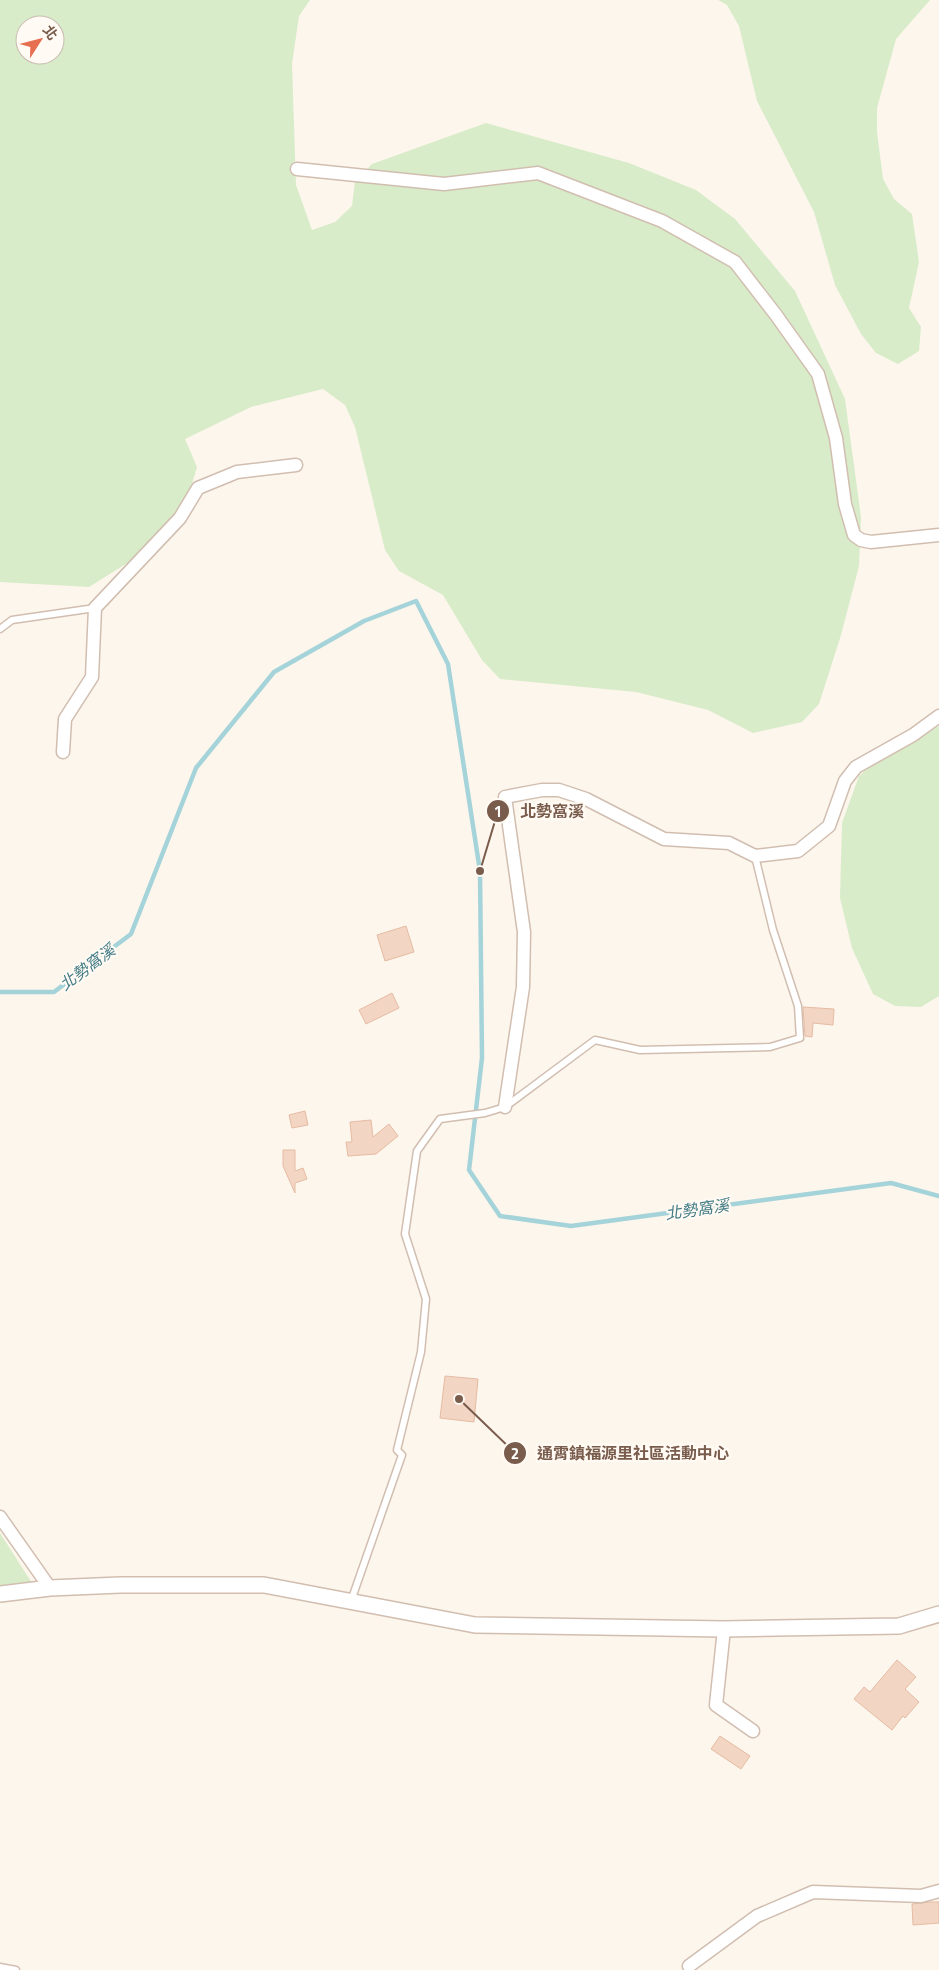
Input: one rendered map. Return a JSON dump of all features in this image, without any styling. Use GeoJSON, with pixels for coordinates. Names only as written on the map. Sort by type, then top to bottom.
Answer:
{"type":"FeatureCollection","features":[{"type":"Feature","properties":{"kind":"street"},"geometry":{"type":"LineString","coordinates":[[297,169],[444,184],[538,174],[662,221],[699,241],[735,262],[818,374],[836,438],[845,504],[854,535],[861,540],[871,542],[939,535]]}},
{"type":"Feature","properties":{"kind":"street"},"geometry":{"type":"LineString","coordinates":[[63,752],[66,719],[92,677],[95,608],[180,518],[198,488],[237,472],[296,465]]}},
{"type":"Feature","properties":{"kind":"street"},"geometry":{"type":"LineString","coordinates":[[505,1107],[523,987],[524,932],[505,797],[542,790],[559,790],[586,799],[664,839],[728,843],[754,856],[798,851],[829,826],[846,781],[856,767],[913,734],[939,716]]}},
{"type":"Feature","properties":{"kind":"street"},"geometry":{"type":"LineString","coordinates":[[0,1516],[50,1588]]}},
{"type":"Feature","properties":{"kind":"street"},"geometry":{"type":"LineString","coordinates":[[0,1594],[50,1588],[120,1585],[264,1585],[475,1625],[724,1629],[899,1626],[939,1614]]}},
{"type":"Feature","properties":{"kind":"street"},"geometry":{"type":"LineString","coordinates":[[724,1629],[716,1705],[753,1731]]}},
{"type":"Feature","properties":{"kind":"street"},"geometry":{"type":"LineString","coordinates":[[688,1966],[757,1916],[813,1892],[921,1896],[939,1891]]}},
{"type":"Feature","properties":{"kind":"lane"},"geometry":{"type":"LineString","coordinates":[[0,629],[12,620],[95,608]]}},
{"type":"Feature","properties":{"kind":"lane"},"geometry":{"type":"LineString","coordinates":[[351,1601],[402,1455],[397,1450],[421,1352],[426,1299],[406,1234],[418,1151],[440,1119],[485,1113],[505,1107],[595,1040],[640,1050],[770,1047],[800,1038],[798,1006],[773,930],[754,856]]}},
{"type":"Feature","properties":{"kind":"lane"},"geometry":{"type":"LineString","coordinates":[[0,1967],[16,1970]]}},
{"type":"Feature","properties":{"kind":"green space"},"geometry":{"type":"Polygon","coordinates":[[[0,0],[310,0],[299,16],[292,64],[296,185],[312,230],[335,222],[352,206],[355,181],[372,164],[486,123],[629,163],[696,190],[735,219],[795,291],[845,399],[861,517],[859,566],[841,635],[819,704],[802,722],[753,733],[708,710],[636,692],[500,679],[482,660],[443,595],[399,571],[385,550],[355,427],[345,405],[323,389],[251,407],[185,439],[197,467],[183,514],[129,562],[89,587],[0,582],[0,0]]]}},
{"type":"Feature","properties":{"kind":"green space"},"geometry":{"type":"Polygon","coordinates":[[[718,0],[930,0],[896,39],[877,108],[877,132],[883,179],[894,199],[912,214],[919,262],[909,308],[921,327],[919,351],[898,364],[876,353],[861,334],[835,285],[814,212],[757,101],[739,26],[727,5],[718,0]]]}},
{"type":"Feature","properties":{"kind":"green space"},"geometry":{"type":"Polygon","coordinates":[[[939,726],[939,996],[921,1007],[895,1006],[873,994],[852,948],[840,898],[842,823],[859,776],[878,759],[939,726]]]}},
{"type":"Feature","properties":{"kind":"green space"},"geometry":{"type":"Polygon","coordinates":[[[0,1533],[32,1583],[0,1588],[0,1533]]]}},
{"type":"Feature","properties":{"kind":"building"},"geometry":{"type":"Polygon","coordinates":[[[406,926],[414,952],[385,961],[377,935],[406,926]]]}},
{"type":"Feature","properties":{"kind":"building"},"geometry":{"type":"Polygon","coordinates":[[[392,993],[399,1008],[366,1024],[359,1010],[392,993]]]}},
{"type":"Feature","properties":{"kind":"building"},"geometry":{"type":"Polygon","coordinates":[[[803,1007],[834,1009],[833,1025],[813,1023],[812,1037],[805,1036],[803,1007]]]}},
{"type":"Feature","properties":{"kind":"building"},"geometry":{"type":"Polygon","coordinates":[[[305,1111],[308,1125],[292,1128],[289,1115],[305,1111]]]}},
{"type":"Feature","properties":{"kind":"building"},"geometry":{"type":"Polygon","coordinates":[[[371,1120],[373,1137],[389,1124],[398,1136],[376,1154],[348,1156],[346,1142],[352,1142],[350,1122],[371,1120]]]}},
{"type":"Feature","properties":{"kind":"building"},"geometry":{"type":"Polygon","coordinates":[[[283,1150],[295,1150],[295,1171],[303,1168],[307,1179],[295,1183],[295,1193],[283,1166],[283,1150]]]}},
{"type":"Feature","properties":{"kind":"building"},"geometry":{"type":"Polygon","coordinates":[[[445,1376],[478,1379],[474,1422],[440,1418],[445,1376]]]}},
{"type":"Feature","properties":{"kind":"building"},"geometry":{"type":"Polygon","coordinates":[[[897,1660],[916,1677],[905,1689],[919,1702],[905,1718],[903,1716],[892,1730],[854,1699],[864,1687],[870,1692],[897,1660]]]}},
{"type":"Feature","properties":{"kind":"building"},"geometry":{"type":"Polygon","coordinates":[[[720,1736],[750,1756],[741,1769],[711,1749],[720,1736]]]}},
{"type":"Feature","properties":{"kind":"building"},"geometry":{"type":"Polygon","coordinates":[[[939,1902],[939,1923],[913,1925],[912,1904],[939,1902]]]}},
{"type":"Feature","properties":{"kind":"waterway","name":"北勢窩溪"},"geometry":{"type":"LineString","coordinates":[[0,992],[54,992],[131,934],[196,768],[274,672],[364,621],[416,601],[448,664],[480,871],[482,1058],[469,1170],[500,1216],[571,1226],[891,1183],[939,1196]]}},
{"type":"Feature","properties":{"kind":"place","name":"北勢窩溪"},"geometry":{"type":"Point","coordinates":[480,871]}},
{"type":"Feature","properties":{"kind":"place","name":"通霄鎮福源里社區活動中心"},"geometry":{"type":"Point","coordinates":[459,1399]}}]}
